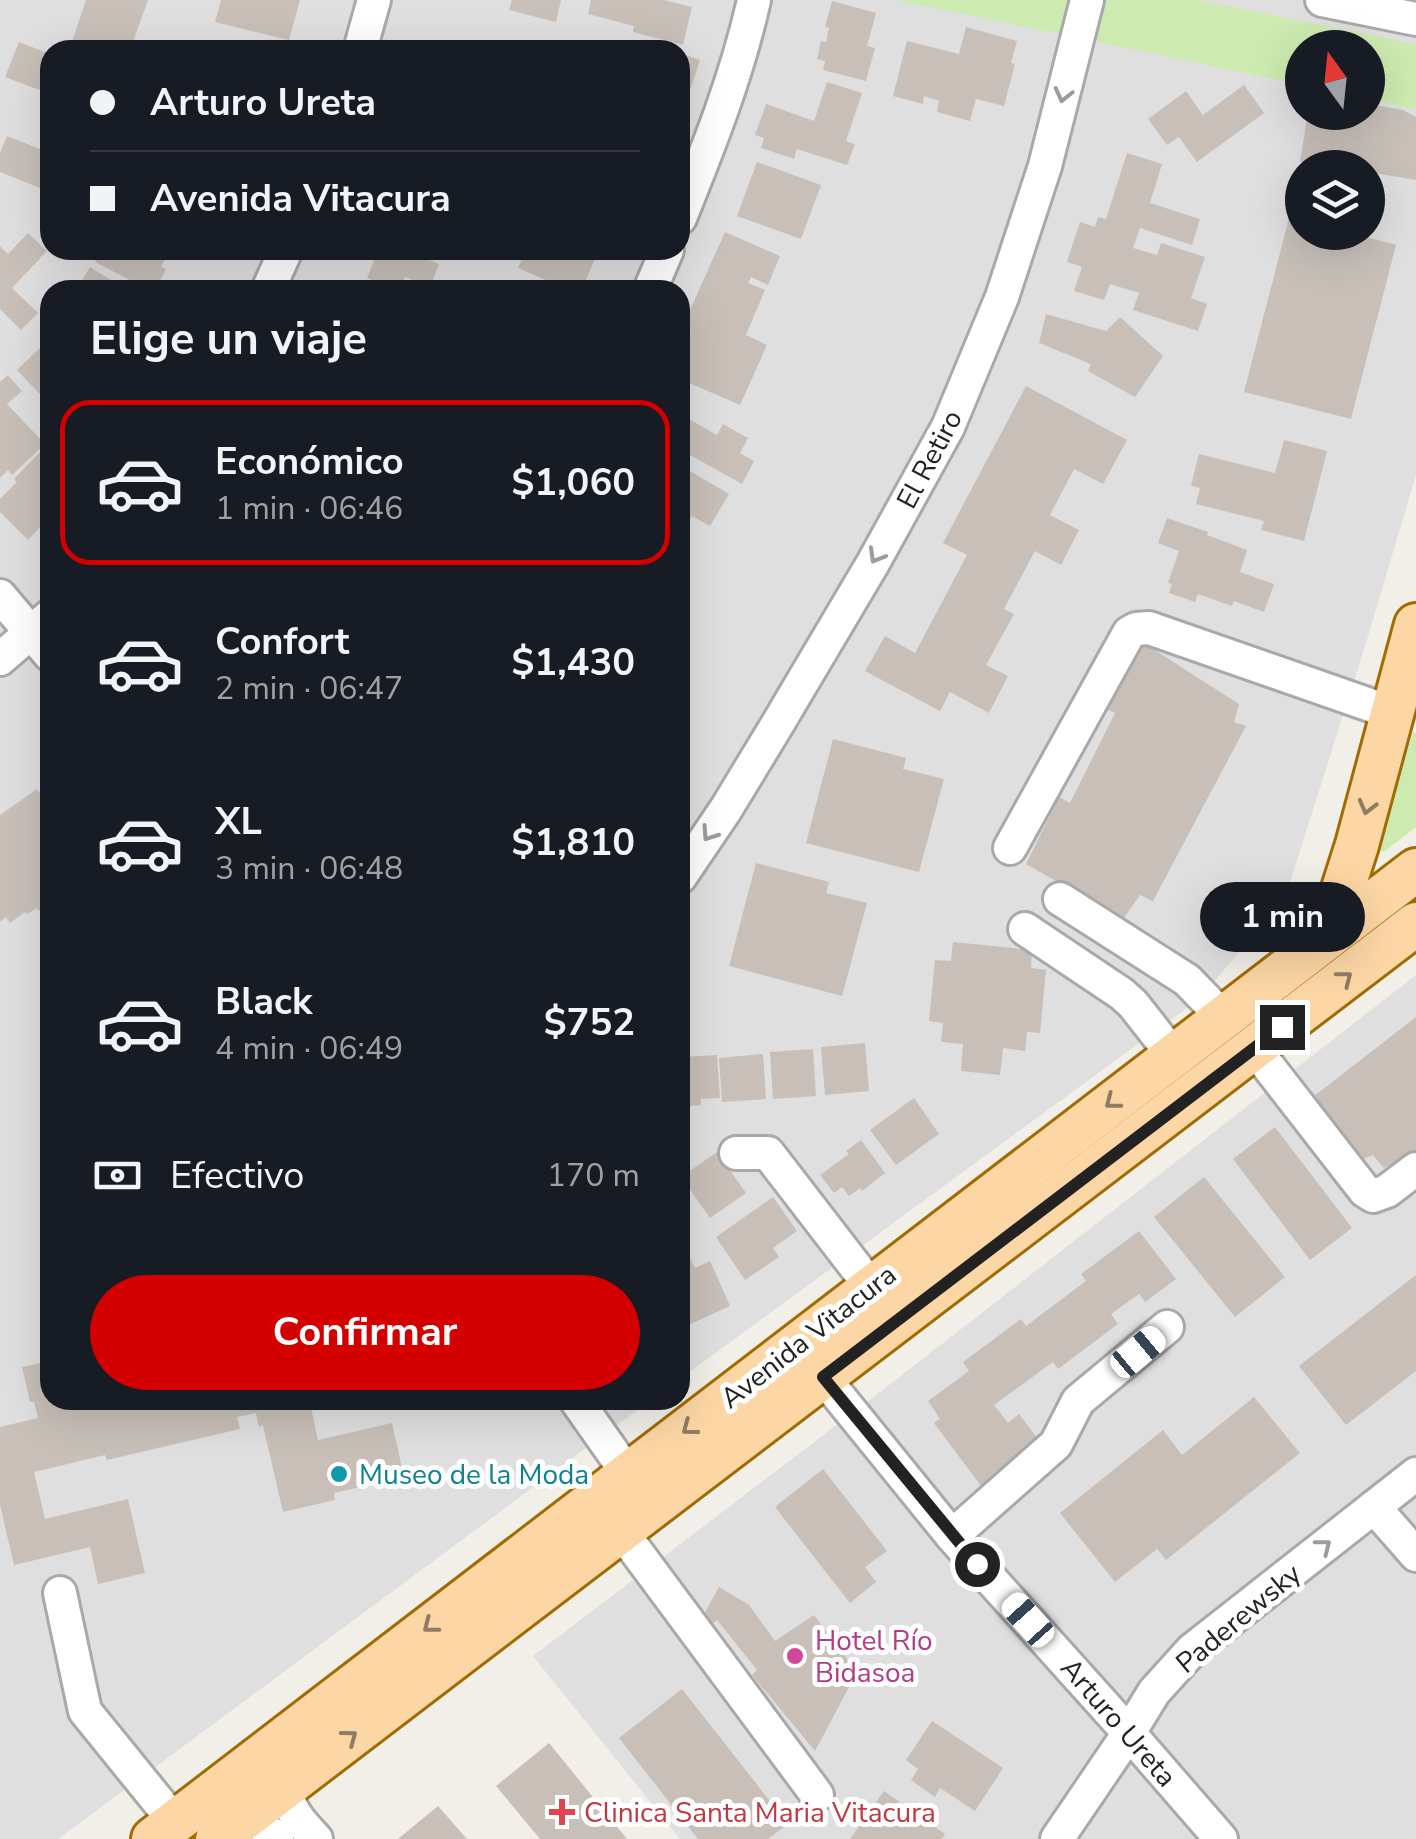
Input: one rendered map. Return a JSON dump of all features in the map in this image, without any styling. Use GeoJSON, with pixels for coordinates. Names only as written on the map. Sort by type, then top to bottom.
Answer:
{"type":"FeatureCollection","features":[{"type":"Feature","properties":{"kind":"main road"},"geometry":{"type":"LineString","coordinates":[[1328,936],[1357,845],[1416,624]]}},
{"type":"Feature","properties":{"kind":"main road","name":"Avenida Vitacura"},"geometry":{"type":"LineString","coordinates":[[164,1831],[1416,870]]}},
{"type":"Feature","properties":{"kind":"main road","name":"Avenida Vitacura"},"geometry":{"type":"LineString","coordinates":[[246,1832],[286,1786],[1416,924]]}},
{"type":"Feature","properties":{"kind":"street"},"geometry":{"type":"LineString","coordinates":[[363,40],[374,0]]}},
{"type":"Feature","properties":{"kind":"street"},"geometry":{"type":"LineString","coordinates":[[690,193],[723,111],[754,0]]}},
{"type":"Feature","properties":{"kind":"street","name":"El Retiro"},"geometry":{"type":"LineString","coordinates":[[690,862],[873,563],[948,427],[1002,297],[1044,166],[1086,0]]}},
{"type":"Feature","properties":{"kind":"street"},"geometry":{"type":"LineString","coordinates":[[1322,0],[1416,19]]}},
{"type":"Feature","properties":{"kind":"street"},"geometry":{"type":"LineString","coordinates":[[0,596],[40,631]]}},
{"type":"Feature","properties":{"kind":"street"},"geometry":{"type":"LineString","coordinates":[[1010,848],[1129,634],[1136,629],[1149,628],[1393,713]]}},
{"type":"Feature","properties":{"kind":"street"},"geometry":{"type":"LineString","coordinates":[[0,658],[40,636]]}},
{"type":"Feature","properties":{"kind":"street"},"geometry":{"type":"LineString","coordinates":[[1060,899],[1170,968],[1202,993],[1223,1017]]}},
{"type":"Feature","properties":{"kind":"street"},"geometry":{"type":"LineString","coordinates":[[1025,930],[1122,994],[1173,1055]]}},
{"type":"Feature","properties":{"kind":"street"},"geometry":{"type":"LineString","coordinates":[[1254,1048],[1365,1191],[1373,1196],[1387,1191],[1416,1169]]}},
{"type":"Feature","properties":{"kind":"street"},"geometry":{"type":"LineString","coordinates":[[736,1152],[768,1153],[872,1288]]}},
{"type":"Feature","properties":{"kind":"street"},"geometry":{"type":"LineString","coordinates":[[952,1536],[1056,1444],[1078,1401],[1167,1327]]}},
{"type":"Feature","properties":{"kind":"street","name":"Arturo Ureta"},"geometry":{"type":"LineString","coordinates":[[823,1377],[952,1536],[1221,1839]]}},
{"type":"Feature","properties":{"kind":"street"},"geometry":{"type":"LineString","coordinates":[[583,1410],[628,1474]]}},
{"type":"Feature","properties":{"kind":"street","name":"Paderewsky"},"geometry":{"type":"LineString","coordinates":[[1057,1839],[1154,1692],[1192,1650],[1416,1474]]}},
{"type":"Feature","properties":{"kind":"street"},"geometry":{"type":"LineString","coordinates":[[1374,1507],[1416,1555]]}},
{"type":"Feature","properties":{"kind":"street"},"geometry":{"type":"LineString","coordinates":[[621,1531],[817,1795]]}},
{"type":"Feature","properties":{"kind":"street"},"geometry":{"type":"LineString","coordinates":[[60,1593],[85,1711],[164,1831]]}},
{"type":"Feature","properties":{"kind":"street"},"geometry":{"type":"LineString","coordinates":[[286,1786],[293,1814],[316,1839]]}},
{"type":"Feature","properties":{"kind":"shaded area"},"geometry":{"type":"Polygon","coordinates":[[[0,0],[1416,0],[1416,475],[1284,901],[1198,1000],[690,1372],[690,280],[40,280],[40,1410],[637,1410],[58,1839],[0,1839],[0,0]]]}},
{"type":"Feature","properties":{"kind":"shaded area"},"geometry":{"type":"Polygon","coordinates":[[[1416,975],[1416,1839],[680,1839],[533,1656],[1416,975]]]}},
{"type":"Feature","properties":{"kind":"green space"},"geometry":{"type":"Polygon","coordinates":[[[896,0],[1197,0],[1346,30],[1285,30],[1285,81],[896,0]]]}},
{"type":"Feature","properties":{"kind":"green space"},"geometry":{"type":"Polygon","coordinates":[[[1385,38],[1416,44],[1416,109],[1385,103],[1385,38]]]}},
{"type":"Feature","properties":{"kind":"green space"},"geometry":{"type":"Polygon","coordinates":[[[1413,732],[1416,827],[1384,852],[1377,849],[1413,732]]]}},
{"type":"Feature","properties":{"kind":"building"},"geometry":{"type":"Polygon","coordinates":[[[86,0],[148,0],[134,40],[72,40],[86,0]]]}},
{"type":"Feature","properties":{"kind":"building"},"geometry":{"type":"Polygon","coordinates":[[[221,0],[300,0],[289,40],[215,22],[221,0]]]}},
{"type":"Feature","properties":{"kind":"building"},"geometry":{"type":"Polygon","coordinates":[[[512,0],[561,0],[556,22],[509,10],[512,0]]]}},
{"type":"Feature","properties":{"kind":"building"},"geometry":{"type":"Polygon","coordinates":[[[591,0],[664,0],[692,7],[684,40],[664,40],[633,32],[634,26],[588,14],[591,0]]]}},
{"type":"Feature","properties":{"kind":"building"},"geometry":{"type":"Polygon","coordinates":[[[832,1],[876,13],[867,46],[875,48],[866,81],[823,70],[825,61],[817,59],[821,41],[826,42],[829,28],[825,27],[832,1]]]}},
{"type":"Feature","properties":{"kind":"building"},"geometry":{"type":"Polygon","coordinates":[[[966,27],[1017,41],[1004,106],[976,99],[970,121],[937,112],[939,101],[924,96],[923,104],[893,96],[907,41],[959,54],[966,27]]]}},
{"type":"Feature","properties":{"kind":"building"},"geometry":{"type":"Polygon","coordinates":[[[19,42],[40,50],[40,90],[5,77],[19,42]]]}},
{"type":"Feature","properties":{"kind":"building"},"geometry":{"type":"Polygon","coordinates":[[[690,56],[700,60],[690,88],[690,56]]]}},
{"type":"Feature","properties":{"kind":"building"},"geometry":{"type":"Polygon","coordinates":[[[827,82],[862,93],[846,141],[855,144],[847,165],[797,149],[794,159],[761,148],[764,138],[755,135],[766,104],[814,121],[827,82]]]}},
{"type":"Feature","properties":{"kind":"building"},"geometry":{"type":"Polygon","coordinates":[[[1244,85],[1264,113],[1197,162],[1179,137],[1167,145],[1148,119],[1186,91],[1203,115],[1244,85]]]}},
{"type":"Feature","properties":{"kind":"building"},"geometry":{"type":"Polygon","coordinates":[[[1385,107],[1416,117],[1416,180],[1385,175],[1385,150],[1302,150],[1305,130],[1385,130],[1385,107]]]}},
{"type":"Feature","properties":{"kind":"building"},"geometry":{"type":"Polygon","coordinates":[[[7,136],[40,149],[40,188],[0,172],[0,153],[7,136]]]}},
{"type":"Feature","properties":{"kind":"building"},"geometry":{"type":"Polygon","coordinates":[[[1127,153],[1162,164],[1150,203],[1200,219],[1192,245],[1140,228],[1133,248],[1157,255],[1161,243],[1205,257],[1191,298],[1207,304],[1198,331],[1133,310],[1139,293],[1110,284],[1104,300],[1074,291],[1082,267],[1067,262],[1080,222],[1095,227],[1098,217],[1106,219],[1127,153]]]}},
{"type":"Feature","properties":{"kind":"building"},"geometry":{"type":"Polygon","coordinates":[[[757,162],[821,185],[801,239],[737,216],[757,162]]]}},
{"type":"Feature","properties":{"kind":"building"},"geometry":{"type":"Polygon","coordinates":[[[725,232],[780,256],[768,285],[751,277],[748,283],[765,290],[746,335],[767,345],[740,405],[690,383],[690,310],[725,232]]]}},
{"type":"Feature","properties":{"kind":"building"},"geometry":{"type":"Polygon","coordinates":[[[28,233],[40,244],[40,258],[12,288],[38,313],[21,330],[0,309],[0,246],[8,254],[28,233]]]}},
{"type":"Feature","properties":{"kind":"building"},"geometry":{"type":"Polygon","coordinates":[[[1285,233],[1285,250],[1385,250],[1385,242],[1396,245],[1351,419],[1244,392],[1285,233]]]}},
{"type":"Feature","properties":{"kind":"building"},"geometry":{"type":"Polygon","coordinates":[[[165,260],[161,267],[166,269],[160,280],[130,280],[95,262],[165,260]]]}},
{"type":"Feature","properties":{"kind":"building"},"geometry":{"type":"Polygon","coordinates":[[[374,260],[430,260],[439,264],[433,280],[367,278],[374,260]]]}},
{"type":"Feature","properties":{"kind":"building"},"geometry":{"type":"Polygon","coordinates":[[[522,260],[594,260],[586,280],[546,280],[518,268],[522,260]]]}},
{"type":"Feature","properties":{"kind":"building"},"geometry":{"type":"Polygon","coordinates":[[[90,267],[111,280],[82,280],[90,267]]]}},
{"type":"Feature","properties":{"kind":"building"},"geometry":{"type":"Polygon","coordinates":[[[1046,314],[1106,331],[1120,317],[1163,356],[1135,397],[1088,371],[1091,364],[1039,343],[1046,314]]]}},
{"type":"Feature","properties":{"kind":"building"},"geometry":{"type":"Polygon","coordinates":[[[40,348],[40,394],[17,370],[40,348]]]}},
{"type":"Feature","properties":{"kind":"building"},"geometry":{"type":"Polygon","coordinates":[[[8,375],[22,391],[7,404],[40,439],[40,449],[12,475],[8,470],[0,478],[0,382],[8,375]]]}},
{"type":"Feature","properties":{"kind":"building"},"geometry":{"type":"Polygon","coordinates":[[[1026,386],[1127,440],[1103,484],[1074,469],[1050,515],[1079,530],[1061,565],[1035,551],[1004,609],[1014,614],[986,665],[1008,676],[989,713],[950,692],[940,711],[865,671],[885,636],[915,653],[967,555],[943,543],[1026,386]]]}},
{"type":"Feature","properties":{"kind":"building"},"geometry":{"type":"Polygon","coordinates":[[[690,420],[717,435],[723,424],[748,438],[740,453],[754,461],[742,484],[690,455],[690,420]]]}},
{"type":"Feature","properties":{"kind":"building"},"geometry":{"type":"Polygon","coordinates":[[[1284,440],[1327,451],[1304,541],[1261,530],[1264,521],[1196,504],[1200,488],[1191,486],[1199,454],[1275,473],[1284,440]]]}},
{"type":"Feature","properties":{"kind":"building"},"geometry":{"type":"Polygon","coordinates":[[[40,452],[40,527],[28,540],[0,512],[0,499],[17,482],[14,479],[40,452]]]}},
{"type":"Feature","properties":{"kind":"building"},"geometry":{"type":"Polygon","coordinates":[[[690,471],[729,494],[710,526],[692,516],[690,519],[690,471]]]}},
{"type":"Feature","properties":{"kind":"building"},"geometry":{"type":"Polygon","coordinates":[[[1167,518],[1247,550],[1240,572],[1274,584],[1264,612],[1234,601],[1232,606],[1198,594],[1195,602],[1169,593],[1172,584],[1168,583],[1179,551],[1158,543],[1167,518]]]}},
{"type":"Feature","properties":{"kind":"building"},"geometry":{"type":"Polygon","coordinates":[[[1142,642],[1239,704],[1234,722],[1246,726],[1153,901],[1140,895],[1123,919],[1026,864],[1059,797],[1070,803],[1115,713],[1105,708],[1142,642]]]}},
{"type":"Feature","properties":{"kind":"building"},"geometry":{"type":"Polygon","coordinates":[[[833,739],[906,758],[903,769],[944,779],[919,872],[806,843],[833,739]]]}},
{"type":"Feature","properties":{"kind":"building"},"geometry":{"type":"Polygon","coordinates":[[[37,789],[40,793],[40,910],[25,912],[10,923],[6,917],[0,922],[0,815],[37,789]]]}},
{"type":"Feature","properties":{"kind":"building"},"geometry":{"type":"Polygon","coordinates":[[[756,863],[829,882],[826,893],[867,903],[842,996],[729,966],[756,863]]]}},
{"type":"Feature","properties":{"kind":"building"},"geometry":{"type":"Polygon","coordinates":[[[953,942],[1032,950],[1031,968],[1046,970],[1040,1033],[1027,1032],[1025,1051],[1003,1048],[1000,1075],[961,1071],[963,1044],[941,1042],[943,1023],[929,1021],[935,960],[951,961],[953,942]]]}},
{"type":"Feature","properties":{"kind":"building"},"geometry":{"type":"Polygon","coordinates":[[[1416,1017],[1416,1153],[1384,1168],[1373,1155],[1361,1160],[1313,1097],[1416,1017]]]}},
{"type":"Feature","properties":{"kind":"building"},"geometry":{"type":"Polygon","coordinates":[[[865,1043],[869,1091],[825,1095],[821,1047],[865,1043]]]}},
{"type":"Feature","properties":{"kind":"building"},"geometry":{"type":"Polygon","coordinates":[[[813,1049],[816,1096],[773,1099],[770,1052],[813,1049]]]}},
{"type":"Feature","properties":{"kind":"building"},"geometry":{"type":"Polygon","coordinates":[[[763,1054],[766,1099],[722,1102],[719,1058],[763,1054]]]}},
{"type":"Feature","properties":{"kind":"building"},"geometry":{"type":"Polygon","coordinates":[[[717,1055],[720,1098],[701,1099],[701,1105],[690,1106],[690,1056],[717,1055]]]}},
{"type":"Feature","properties":{"kind":"building"},"geometry":{"type":"Polygon","coordinates":[[[914,1098],[939,1134],[896,1165],[870,1130],[914,1098]]]}},
{"type":"Feature","properties":{"kind":"building"},"geometry":{"type":"Polygon","coordinates":[[[1275,1127],[1352,1228],[1310,1260],[1233,1159],[1275,1127]]]}},
{"type":"Feature","properties":{"kind":"building"},"geometry":{"type":"Polygon","coordinates":[[[861,1140],[885,1173],[862,1191],[860,1188],[849,1196],[842,1187],[834,1193],[820,1175],[861,1140]]]}},
{"type":"Feature","properties":{"kind":"building"},"geometry":{"type":"Polygon","coordinates":[[[717,1152],[746,1193],[710,1218],[690,1190],[690,1171],[717,1152]]]}},
{"type":"Feature","properties":{"kind":"building"},"geometry":{"type":"Polygon","coordinates":[[[1204,1177],[1285,1277],[1235,1317],[1154,1217],[1204,1177]]]}},
{"type":"Feature","properties":{"kind":"building"},"geometry":{"type":"Polygon","coordinates":[[[773,1197],[797,1231],[773,1248],[779,1257],[745,1280],[716,1237],[773,1197]]]}},
{"type":"Feature","properties":{"kind":"building"},"geometry":{"type":"Polygon","coordinates":[[[1139,1231],[1176,1279],[1145,1302],[1139,1294],[1111,1314],[1118,1324],[1058,1369],[1053,1362],[994,1405],[1008,1423],[1019,1414],[1043,1446],[984,1490],[934,1423],[940,1419],[928,1401],[969,1371],[963,1362],[1021,1319],[1026,1326],[1086,1281],[1081,1274],[1139,1231]]]}},
{"type":"Feature","properties":{"kind":"building"},"geometry":{"type":"Polygon","coordinates":[[[690,1257],[695,1268],[710,1261],[730,1306],[690,1324],[690,1257]]]}},
{"type":"Feature","properties":{"kind":"building"},"geometry":{"type":"Polygon","coordinates":[[[1416,1275],[1416,1371],[1346,1425],[1299,1366],[1416,1275]]]}},
{"type":"Feature","properties":{"kind":"building","name":"Museo de la Moda"},"geometry":{"type":"Polygon","coordinates":[[[40,1363],[40,1410],[312,1410],[318,1440],[392,1423],[404,1477],[334,1493],[335,1500],[283,1512],[263,1425],[259,1427],[256,1413],[237,1417],[240,1429],[107,1460],[105,1455],[34,1472],[45,1519],[128,1499],[145,1573],[98,1584],[90,1547],[14,1565],[0,1505],[0,1427],[38,1418],[22,1367],[40,1363]]]}},
{"type":"Feature","properties":{"kind":"building"},"geometry":{"type":"Polygon","coordinates":[[[1254,1397],[1300,1453],[1166,1560],[1157,1549],[1115,1582],[1060,1513],[1163,1430],[1182,1455],[1254,1397]]]}},
{"type":"Feature","properties":{"kind":"building"},"geometry":{"type":"Polygon","coordinates":[[[823,1469],[887,1551],[865,1567],[876,1582],[850,1603],[775,1507],[823,1469]]]}},
{"type":"Feature","properties":{"kind":"building","name":"Hotel Río Bidasoa"},"geometry":{"type":"Polygon","coordinates":[[[719,1587],[749,1605],[775,1641],[814,1615],[857,1672],[815,1751],[752,1675],[757,1670],[717,1620],[710,1626],[703,1616],[719,1587]]]}},
{"type":"Feature","properties":{"kind":"building"},"geometry":{"type":"Polygon","coordinates":[[[682,1689],[788,1824],[768,1839],[698,1839],[619,1738],[682,1689]]]}},
{"type":"Feature","properties":{"kind":"building"},"geometry":{"type":"Polygon","coordinates":[[[932,1721],[1003,1768],[975,1811],[940,1788],[935,1797],[911,1780],[918,1769],[906,1760],[932,1721]]]}},
{"type":"Feature","properties":{"kind":"building","name":"Clinica Santa Maria Vitacura"},"geometry":{"type":"Polygon","coordinates":[[[549,1743],[627,1839],[540,1839],[496,1786],[549,1743]]]}},
{"type":"Feature","properties":{"kind":"building"},"geometry":{"type":"Polygon","coordinates":[[[884,1791],[945,1834],[942,1839],[850,1839],[884,1791]]]}},
{"type":"Feature","properties":{"kind":"building"},"geometry":{"type":"Polygon","coordinates":[[[438,1806],[467,1839],[398,1839],[438,1806]]]}},
{"type":"Feature","properties":{"kind":"place","name":"Museo de la Moda"},"geometry":{"type":"Point","coordinates":[339,1474]}},
{"type":"Feature","properties":{"kind":"place","name":"Hotel Río Bidasoa"},"geometry":{"type":"Point","coordinates":[795,1656]}},
{"type":"Feature","properties":{"kind":"place","name":"Clinica Santa Maria Vitacura"},"geometry":{"type":"Point","coordinates":[562,1812]}},
{"type":"Feature","properties":{"kind":"route"},"geometry":{"type":"LineString","coordinates":[[977,1564],[823,1377],[1282,1027]]}}]}
